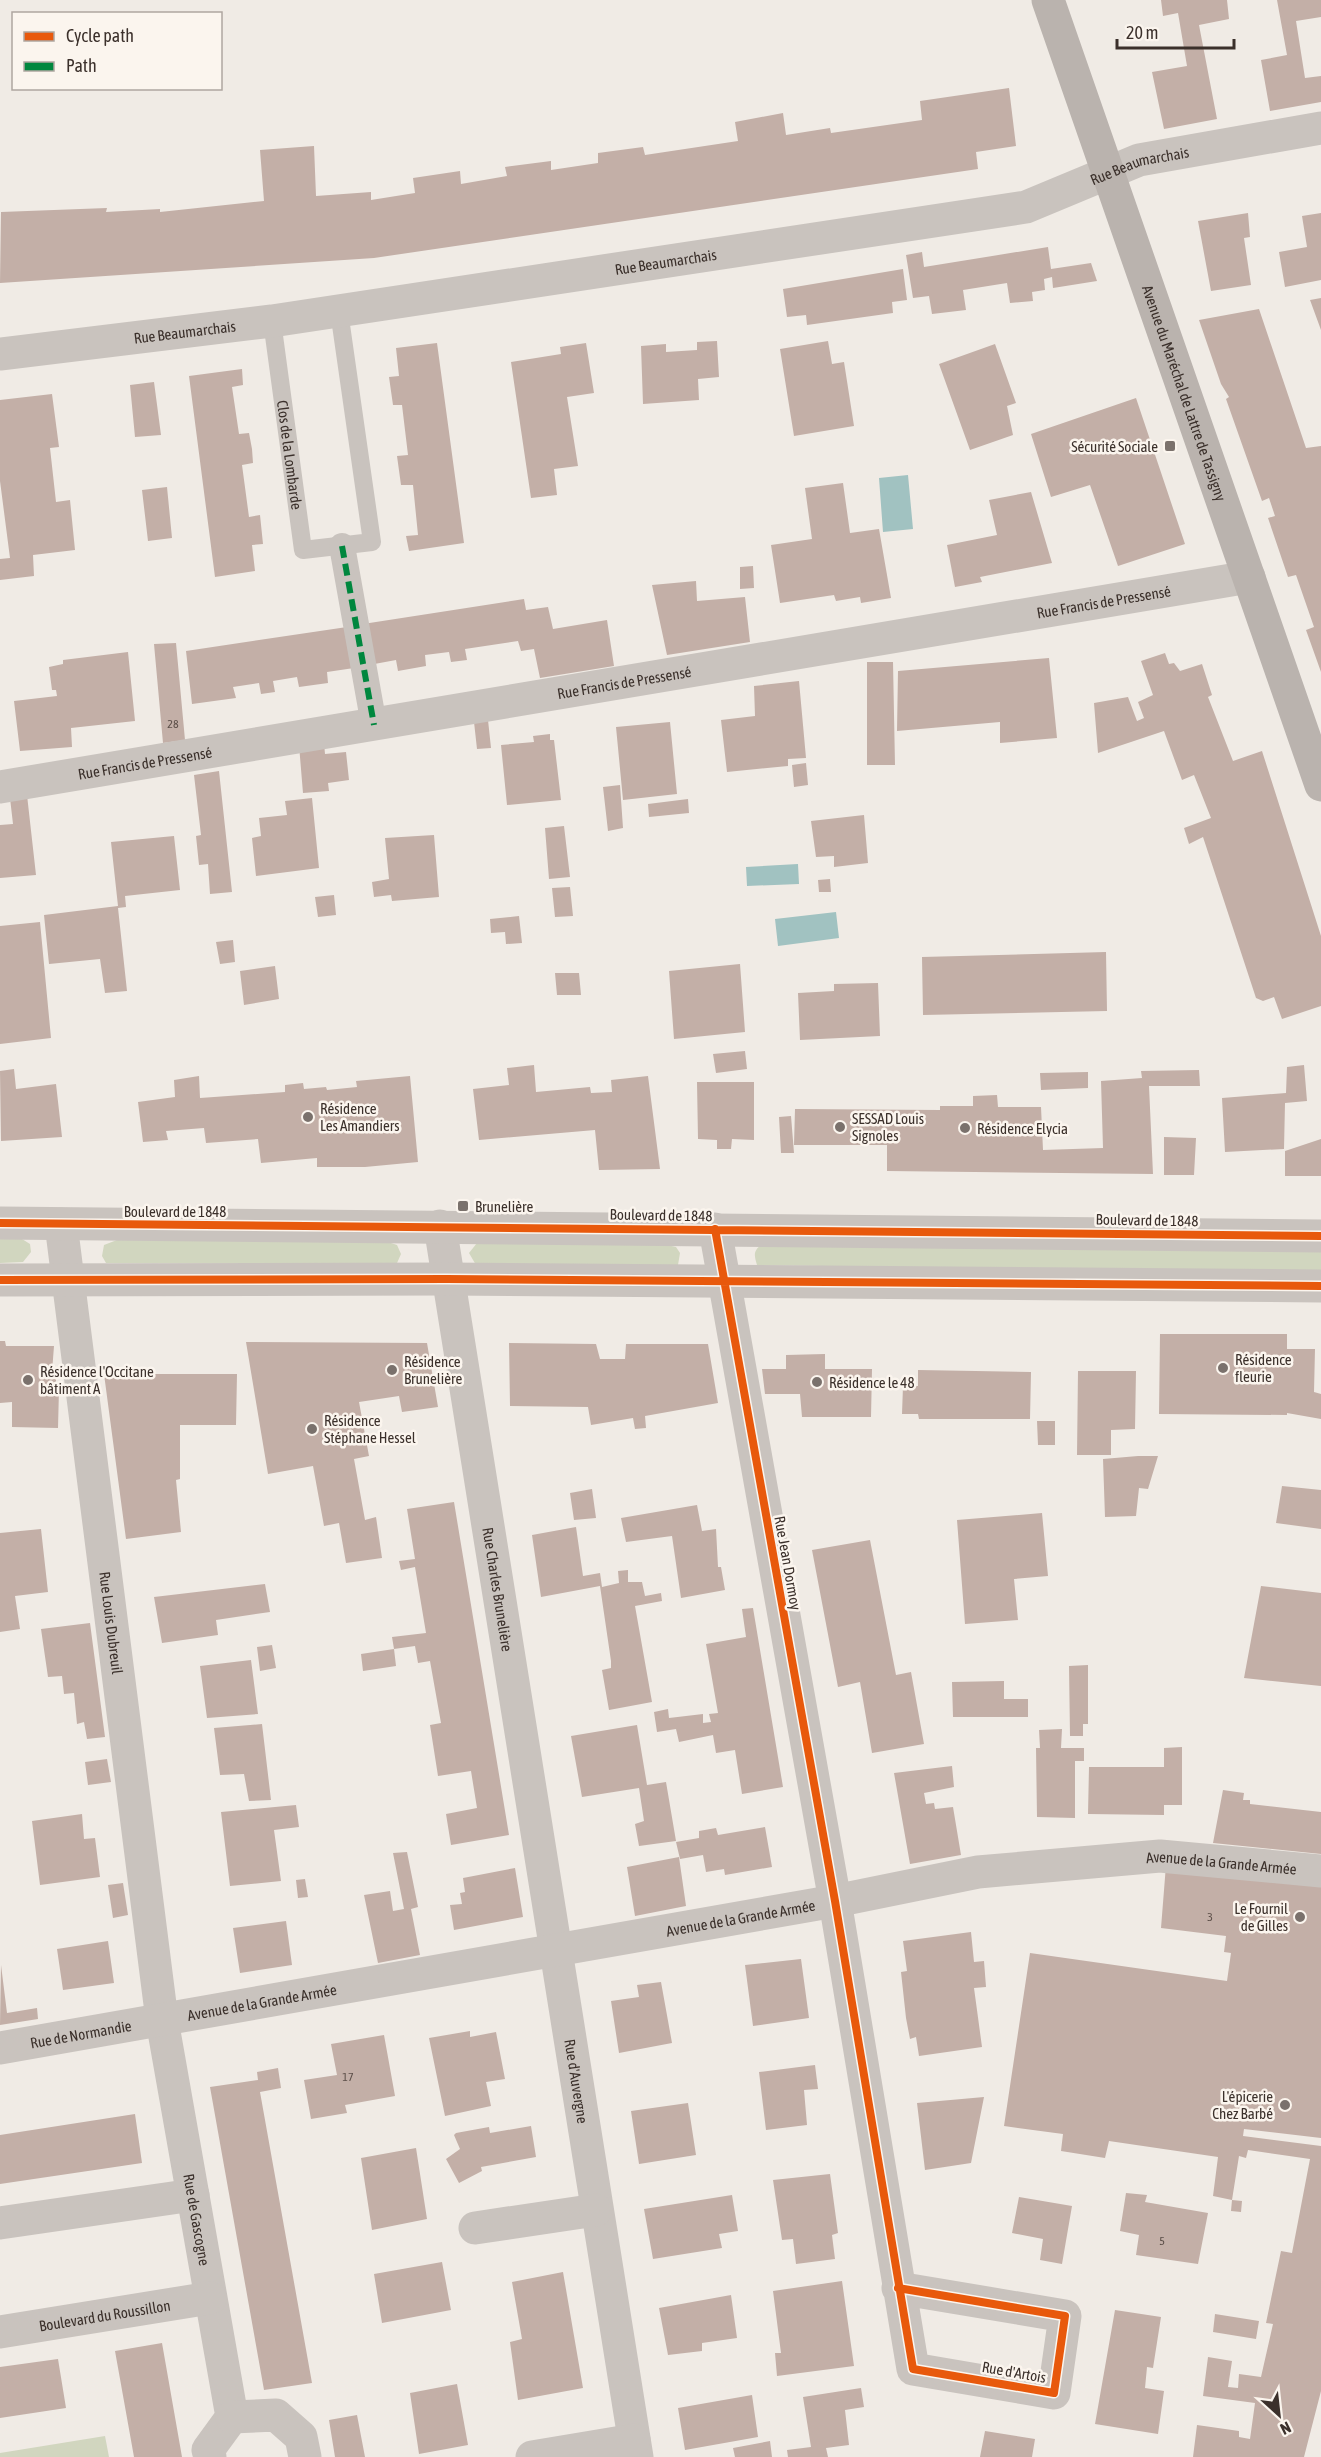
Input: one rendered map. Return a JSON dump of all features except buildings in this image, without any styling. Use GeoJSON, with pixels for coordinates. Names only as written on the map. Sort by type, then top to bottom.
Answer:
{"type":"FeatureCollection","features":[{"type":"Feature","properties":{"kind":"main road","name":"Avenue du Maréchal de Lattre de Tassigny"},"geometry":{"type":"LineString","coordinates":[[1048,0],[1321,784]]}},
{"type":"Feature","properties":{"kind":"street","name":"Rue Beaumarchais"},"geometry":{"type":"LineString","coordinates":[[0,354],[272,321],[1026,207],[1139,160],[1321,128]]}},
{"type":"Feature","properties":{"kind":"street"},"geometry":{"type":"LineString","coordinates":[[342,546],[374,725]]}},
{"type":"Feature","properties":{"kind":"street","name":"Rue Francis de Pressensé"},"geometry":{"type":"LineString","coordinates":[[0,787],[1248,577]]}},
{"type":"Feature","properties":{"kind":"street","name":"Boulevard de 1848"},"geometry":{"type":"LineString","coordinates":[[0,1223],[1321,1236]]}},
{"type":"Feature","properties":{"kind":"street","name":"Rue Louis Dubreuil"},"geometry":{"type":"LineString","coordinates":[[61,1224],[162,2020]]}},
{"type":"Feature","properties":{"kind":"street","name":"Rue Charles Brunelière"},"geometry":{"type":"LineString","coordinates":[[440,1226],[555,1951]]}},
{"type":"Feature","properties":{"kind":"street","name":"Rue Jean Dormoy"},"geometry":{"type":"LineString","coordinates":[[715,1229],[835,1901]]}},
{"type":"Feature","properties":{"kind":"street"},"geometry":{"type":"LineString","coordinates":[[0,1280],[447,1278],[1321,1286]]}},
{"type":"Feature","properties":{"kind":"street","name":"Avenue de la Grande Armée"},"geometry":{"type":"LineString","coordinates":[[162,2020],[835,1901],[978,1872],[1160,1856],[1321,1871]]}},
{"type":"Feature","properties":{"kind":"street","name":"Rue d'Artois"},"geometry":{"type":"LineString","coordinates":[[835,1901],[898,2288],[913,2369],[1054,2393],[1065,2316],[898,2288]]}},
{"type":"Feature","properties":{"kind":"street","name":"Rue d'Auvergne"},"geometry":{"type":"LineString","coordinates":[[532,2457],[635,2448],[555,1951]]}},
{"type":"Feature","properties":{"kind":"street","name":"Rue de Normandie"},"geometry":{"type":"LineString","coordinates":[[0,2048],[162,2020]]}},
{"type":"Feature","properties":{"kind":"street","name":"Rue de Gascogne"},"geometry":{"type":"LineString","coordinates":[[162,2020],[232,2417]]}},
{"type":"Feature","properties":{"kind":"street"},"geometry":{"type":"LineString","coordinates":[[0,2223],[193,2195]]}},
{"type":"Feature","properties":{"kind":"street"},"geometry":{"type":"LineString","coordinates":[[475,2228],[596,2210]]}},
{"type":"Feature","properties":{"kind":"street","name":"Boulevard du Roussillon"},"geometry":{"type":"LineString","coordinates":[[0,2332],[210,2298]]}},
{"type":"Feature","properties":{"kind":"street"},"geometry":{"type":"LineString","coordinates":[[210,2457],[208,2450],[232,2417],[276,2415],[301,2437],[305,2457]]}},
{"type":"Feature","properties":{"kind":"lane","name":"Clos de la Lombarde"},"geometry":{"type":"LineString","coordinates":[[272,321],[303,550],[372,542],[339,311]]}},
{"type":"Feature","properties":{"kind":"green space"},"geometry":{"type":"Polygon","coordinates":[[[0,1239],[22,1239],[30,1244],[31,1252],[23,1262],[0,1263],[0,1239]]]}},
{"type":"Feature","properties":{"kind":"green space"},"geometry":{"type":"Polygon","coordinates":[[[117,1240],[388,1242],[397,1245],[401,1254],[397,1263],[106,1263],[102,1256],[104,1245],[117,1240]]]}},
{"type":"Feature","properties":{"kind":"green space"},"geometry":{"type":"Polygon","coordinates":[[[477,1243],[667,1245],[676,1247],[680,1253],[678,1265],[476,1265],[469,1253],[477,1243]]]}},
{"type":"Feature","properties":{"kind":"green space"},"geometry":{"type":"Polygon","coordinates":[[[762,1244],[1321,1250],[1321,1274],[757,1265],[755,1253],[762,1244]]]}},
{"type":"Feature","properties":{"kind":"green space"},"geometry":{"type":"Polygon","coordinates":[[[105,2436],[109,2457],[0,2457],[0,2453],[105,2436]]]}},
{"type":"Feature","properties":{"kind":"water"},"geometry":{"type":"Polygon","coordinates":[[[908,475],[913,529],[883,532],[879,478],[908,475]]]}},
{"type":"Feature","properties":{"kind":"water"},"geometry":{"type":"Polygon","coordinates":[[[798,864],[799,884],[747,886],[746,867],[798,864]]]}},
{"type":"Feature","properties":{"kind":"water"},"geometry":{"type":"Polygon","coordinates":[[[836,912],[839,938],[778,946],[775,919],[836,912]]]}},
{"type":"Feature","properties":{"kind":"marked path"},"geometry":{"type":"LineString","coordinates":[[342,546],[374,725]]}},
{"type":"Feature","properties":{"kind":"cycle path"},"geometry":{"type":"LineString","coordinates":[[0,1223],[1321,1236]]}},
{"type":"Feature","properties":{"kind":"cycle path"},"geometry":{"type":"LineString","coordinates":[[715,1229],[835,1901],[913,2369],[1054,2393],[1065,2316],[898,2288]]}},
{"type":"Feature","properties":{"kind":"cycle path"},"geometry":{"type":"LineString","coordinates":[[0,1280],[447,1279],[1321,1286]]}},
{"type":"Feature","properties":{"kind":"place","name":"Sécurité Sociale"},"geometry":{"type":"Point","coordinates":[1170,446]}},
{"type":"Feature","properties":{"kind":"place","name":"Résidence Les Amandiers"},"geometry":{"type":"Point","coordinates":[308,1117]}},
{"type":"Feature","properties":{"kind":"place","name":"SESSAD Louis Signoles"},"geometry":{"type":"Point","coordinates":[840,1127]}},
{"type":"Feature","properties":{"kind":"place","name":"Résidence Elycia"},"geometry":{"type":"Point","coordinates":[965,1128]}},
{"type":"Feature","properties":{"kind":"place","name":"Brunelière"},"geometry":{"type":"Point","coordinates":[463,1206]}},
{"type":"Feature","properties":{"kind":"place","name":"Résidence fleurie"},"geometry":{"type":"Point","coordinates":[1223,1368]}},
{"type":"Feature","properties":{"kind":"place","name":"Résidence Brunelière"},"geometry":{"type":"Point","coordinates":[392,1370]}},
{"type":"Feature","properties":{"kind":"place","name":"Résidence l'Occitane bâtiment A"},"geometry":{"type":"Point","coordinates":[28,1380]}},
{"type":"Feature","properties":{"kind":"place","name":"Résidence le 48"},"geometry":{"type":"Point","coordinates":[817,1382]}},
{"type":"Feature","properties":{"kind":"place","name":"Résidence Stéphane Hessel"},"geometry":{"type":"Point","coordinates":[312,1429]}},
{"type":"Feature","properties":{"kind":"place","name":"Le Fournil de Gilles"},"geometry":{"type":"Point","coordinates":[1300,1917]}},
{"type":"Feature","properties":{"kind":"place","name":"L'épicerie Chez Barbé"},"geometry":{"type":"Point","coordinates":[1285,2105]}}]}
